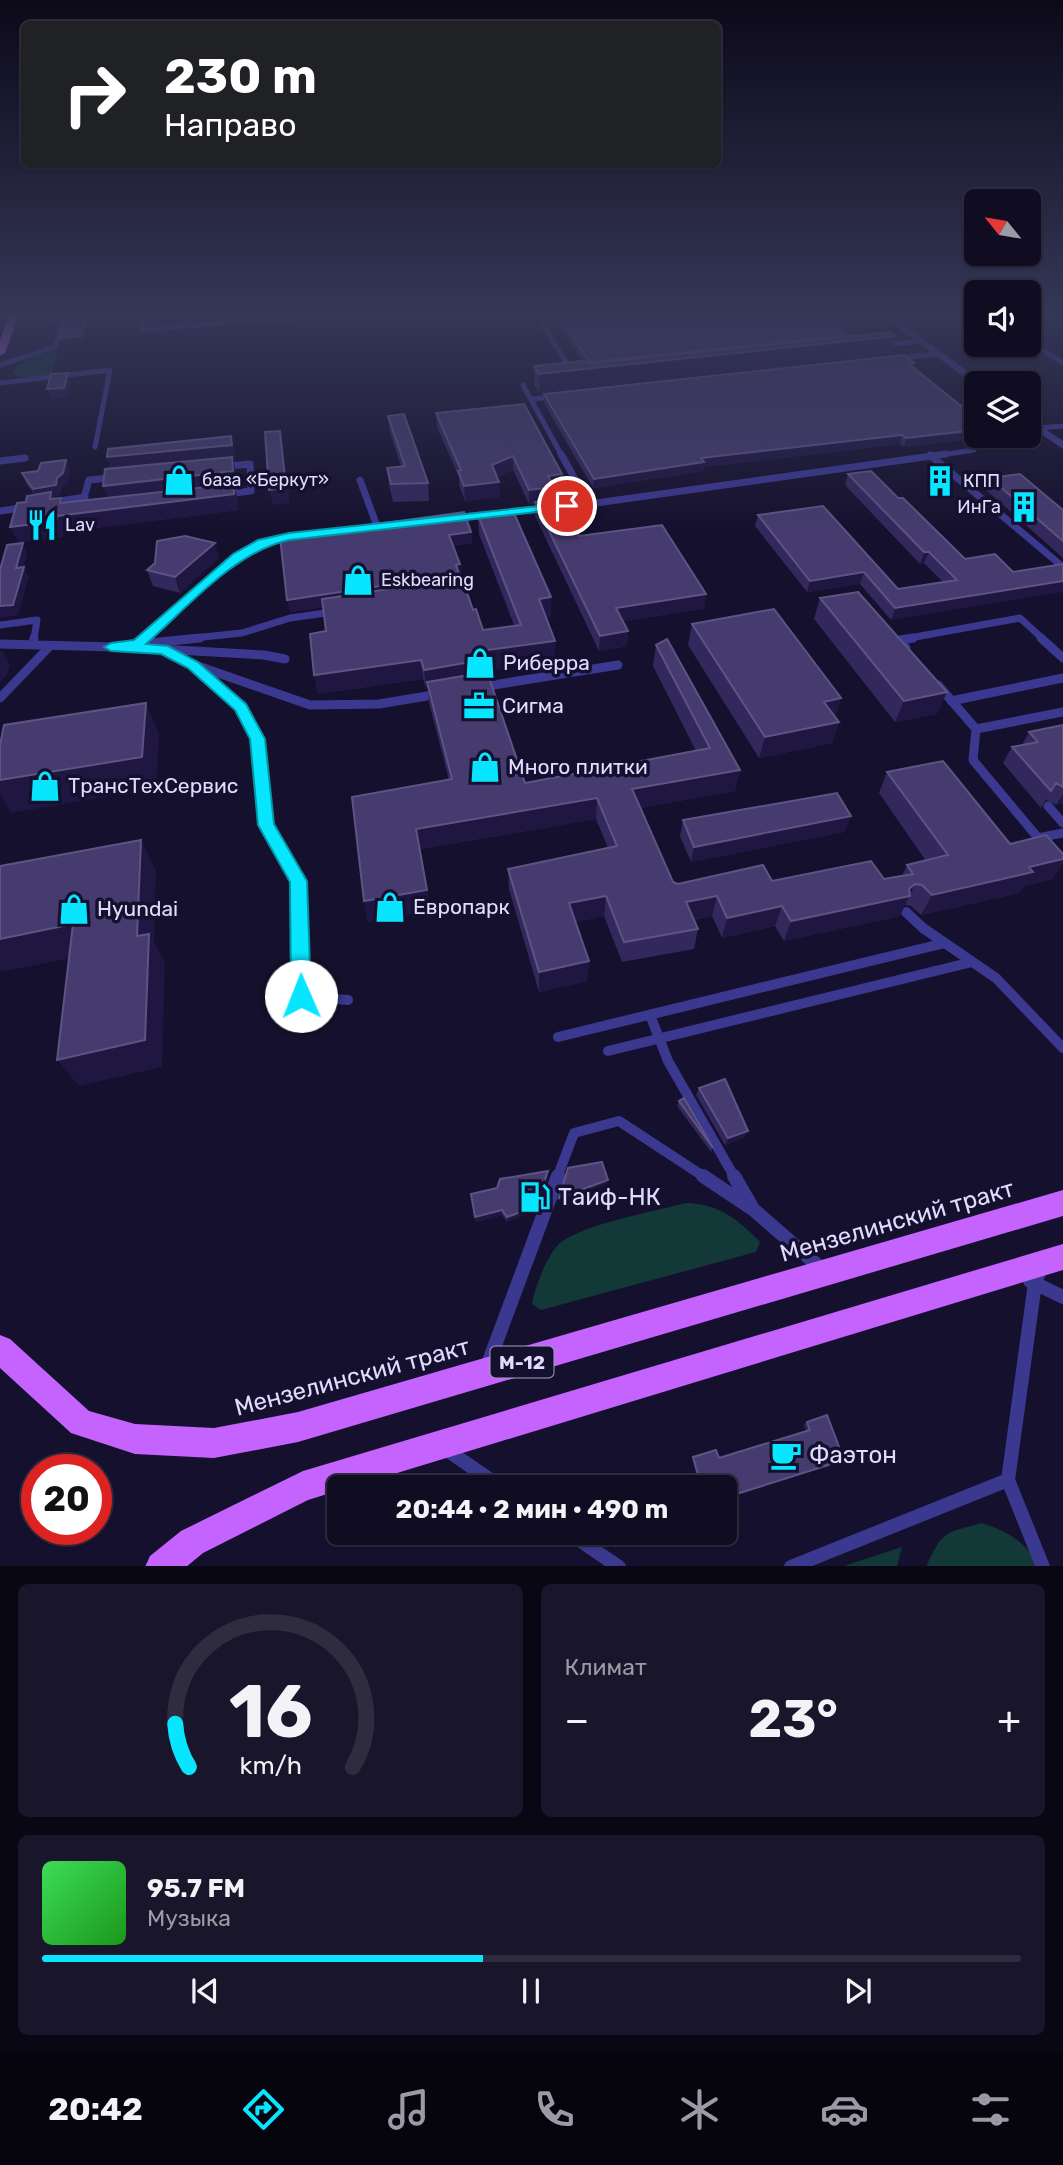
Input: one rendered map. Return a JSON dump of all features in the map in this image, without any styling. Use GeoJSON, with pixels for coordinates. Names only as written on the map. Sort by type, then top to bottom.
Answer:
{"type":"FeatureCollection","features":[{"type":"Feature","properties":{"kind":"main road","name":"Мензелинский тракт"},"geometry":{"type":"LineString","coordinates":[[0,1349],[81,1423],[135,1439],[214,1443],[274,1432],[485,1373],[1063,1203]]}},
{"type":"Feature","properties":{"kind":"main road"},"geometry":{"type":"LineString","coordinates":[[161,1566],[192,1542],[303,1486],[1037,1269]]}},
{"type":"Feature","properties":{"kind":"street"},"geometry":{"type":"LineString","coordinates":[[1041,429],[1063,446]]}},
{"type":"Feature","properties":{"kind":"lane"},"geometry":{"type":"LineString","coordinates":[[95,447],[107,385]]}},
{"type":"Feature","properties":{"kind":"lane"},"geometry":{"type":"LineString","coordinates":[[523,385],[589,504]]}},
{"type":"Feature","properties":{"kind":"lane"},"geometry":{"type":"LineString","coordinates":[[531,399],[558,396]]}},
{"type":"Feature","properties":{"kind":"lane"},"geometry":{"type":"LineString","coordinates":[[1041,424],[1063,426]]}},
{"type":"Feature","properties":{"kind":"lane"},"geometry":{"type":"LineString","coordinates":[[446,519],[589,504],[974,450]]}},
{"type":"Feature","properties":{"kind":"lane"},"geometry":{"type":"LineString","coordinates":[[930,455],[1063,567]]}},
{"type":"Feature","properties":{"kind":"lane"},"geometry":{"type":"LineString","coordinates":[[0,461],[26,458]]}},
{"type":"Feature","properties":{"kind":"lane"},"geometry":{"type":"LineString","coordinates":[[250,464],[251,491],[80,511],[85,497],[89,480],[250,464]]}},
{"type":"Feature","properties":{"kind":"lane"},"geometry":{"type":"LineString","coordinates":[[360,480],[377,526]]}},
{"type":"Feature","properties":{"kind":"lane"},"geometry":{"type":"LineString","coordinates":[[967,486],[1006,480]]}},
{"type":"Feature","properties":{"kind":"lane"},"geometry":{"type":"LineString","coordinates":[[49,503],[85,497]]}},
{"type":"Feature","properties":{"kind":"lane"},"geometry":{"type":"LineString","coordinates":[[0,511],[36,505]]}},
{"type":"Feature","properties":{"kind":"lane"},"geometry":{"type":"LineString","coordinates":[[365,528],[391,525]]}},
{"type":"Feature","properties":{"kind":"lane"},"geometry":{"type":"LineString","coordinates":[[138,644],[238,557],[262,542],[302,535]]}},
{"type":"Feature","properties":{"kind":"lane"},"geometry":{"type":"LineString","coordinates":[[111,647],[242,633],[290,618],[343,610]]}},
{"type":"Feature","properties":{"kind":"lane"},"geometry":{"type":"LineString","coordinates":[[917,660],[900,640],[1020,618],[1063,658]]}},
{"type":"Feature","properties":{"kind":"lane"},"geometry":{"type":"LineString","coordinates":[[0,625],[37,620],[33,645]]}},
{"type":"Feature","properties":{"kind":"lane"},"geometry":{"type":"LineString","coordinates":[[0,644],[163,649],[264,655],[285,659]]}},
{"type":"Feature","properties":{"kind":"lane"},"geometry":{"type":"LineString","coordinates":[[0,698],[50,646]]}},
{"type":"Feature","properties":{"kind":"lane"},"geometry":{"type":"LineString","coordinates":[[163,649],[193,665],[310,705],[379,704],[445,693]]}},
{"type":"Feature","properties":{"kind":"lane"},"geometry":{"type":"LineString","coordinates":[[193,665],[241,707],[258,739],[266,825],[298,881],[301,996],[348,1000]]}},
{"type":"Feature","properties":{"kind":"lane"},"geometry":{"type":"LineString","coordinates":[[472,689],[618,665]]}},
{"type":"Feature","properties":{"kind":"lane"},"geometry":{"type":"LineString","coordinates":[[951,701],[1063,678]]}},
{"type":"Feature","properties":{"kind":"lane"},"geometry":{"type":"LineString","coordinates":[[934,681],[976,729],[973,760],[1055,858]]}},
{"type":"Feature","properties":{"kind":"lane"},"geometry":{"type":"LineString","coordinates":[[976,729],[1063,712]]}},
{"type":"Feature","properties":{"kind":"lane"},"geometry":{"type":"LineString","coordinates":[[1048,806],[1063,823]]}},
{"type":"Feature","properties":{"kind":"lane"},"geometry":{"type":"LineString","coordinates":[[1038,838],[1063,833]]}},
{"type":"Feature","properties":{"kind":"lane"},"geometry":{"type":"LineString","coordinates":[[906,912],[996,978],[1063,1048]]}},
{"type":"Feature","properties":{"kind":"lane"},"geometry":{"type":"LineString","coordinates":[[558,1037],[945,943]]}},
{"type":"Feature","properties":{"kind":"lane"},"geometry":{"type":"LineString","coordinates":[[608,1051],[972,962]]}},
{"type":"Feature","properties":{"kind":"lane"},"geometry":{"type":"LineString","coordinates":[[650,1015],[668,1061],[754,1210]]}},
{"type":"Feature","properties":{"kind":"lane"},"geometry":{"type":"LineString","coordinates":[[485,1373],[574,1133],[619,1121],[754,1210],[827,1273]]}},
{"type":"Feature","properties":{"kind":"lane"},"geometry":{"type":"LineString","coordinates":[[1037,1269],[1063,1297]]}},
{"type":"Feature","properties":{"kind":"lane"},"geometry":{"type":"LineString","coordinates":[[1037,1269],[1008,1480],[1044,1566]]}},
{"type":"Feature","properties":{"kind":"lane"},"geometry":{"type":"LineString","coordinates":[[440,1445],[483,1475]]}},
{"type":"Feature","properties":{"kind":"lane"},"geometry":{"type":"LineString","coordinates":[[791,1566],[1008,1480]]}},
{"type":"Feature","properties":{"kind":"lane"},"geometry":{"type":"LineString","coordinates":[[587,1545],[619,1566]]}},
{"type":"Feature","properties":{"kind":"green space"},"geometry":{"type":"Polygon","coordinates":[[[686,1203],[708,1206],[736,1220],[760,1242],[756,1252],[541,1310],[532,1304],[538,1282],[550,1257],[558,1245],[568,1238],[599,1225],[686,1203]]]}},
{"type":"Feature","properties":{"kind":"green space"},"geometry":{"type":"Polygon","coordinates":[[[982,1523],[1000,1530],[1022,1544],[1038,1566],[926,1566],[941,1540],[960,1529],[982,1523]]]}},
{"type":"Feature","properties":{"kind":"green space"},"geometry":{"type":"Polygon","coordinates":[[[902,1547],[897,1566],[844,1566],[902,1547]]]}},
{"type":"Feature","properties":{"kind":"building"},"geometry":{"type":"Polygon","coordinates":[[[48,385],[65,385],[64,388],[47,389],[48,385]]]}},
{"type":"Feature","properties":{"kind":"building"},"geometry":{"type":"Polygon","coordinates":[[[626,385],[935,385],[964,408],[964,431],[906,438],[902,435],[701,458],[704,462],[594,479],[544,394],[626,385]]]}},
{"type":"Feature","properties":{"kind":"building"},"geometry":{"type":"Polygon","coordinates":[[[524,404],[562,474],[548,476],[554,487],[529,490],[513,456],[492,465],[499,482],[464,486],[458,471],[461,470],[436,413],[524,404]]]}},
{"type":"Feature","properties":{"kind":"building"},"geometry":{"type":"Polygon","coordinates":[[[404,414],[428,483],[391,484],[387,468],[405,466],[388,416],[404,414]]]}},
{"type":"Feature","properties":{"kind":"building"},"geometry":{"type":"Polygon","coordinates":[[[280,431],[286,488],[269,490],[265,432],[280,431]]]}},
{"type":"Feature","properties":{"kind":"building"},"geometry":{"type":"Polygon","coordinates":[[[231,436],[232,445],[107,457],[108,449],[231,436]]]}},
{"type":"Feature","properties":{"kind":"building"},"geometry":{"type":"Polygon","coordinates":[[[232,457],[233,471],[103,486],[105,469],[232,457]]]}},
{"type":"Feature","properties":{"kind":"building"},"geometry":{"type":"Polygon","coordinates":[[[66,460],[56,485],[33,489],[22,473],[38,471],[41,463],[66,460]]]}},
{"type":"Feature","properties":{"kind":"building"},"geometry":{"type":"Polygon","coordinates":[[[871,471],[898,498],[903,498],[965,559],[995,554],[1013,572],[1063,564],[1063,581],[895,608],[864,572],[810,581],[758,515],[823,506],[898,589],[957,580],[929,552],[924,552],[848,474],[871,471]]]}},
{"type":"Feature","properties":{"kind":"building"},"geometry":{"type":"Polygon","coordinates":[[[1020,474],[1063,510],[1063,541],[990,478],[1020,474]]]}},
{"type":"Feature","properties":{"kind":"building"},"geometry":{"type":"Polygon","coordinates":[[[234,484],[234,494],[57,516],[56,521],[10,527],[17,503],[26,502],[27,496],[51,492],[50,499],[61,498],[60,503],[234,484]]]}},
{"type":"Feature","properties":{"kind":"building"},"geometry":{"type":"Polygon","coordinates":[[[560,499],[579,536],[662,525],[706,594],[616,608],[628,631],[600,636],[535,502],[560,499]]]}},
{"type":"Feature","properties":{"kind":"building"},"geometry":{"type":"Polygon","coordinates":[[[513,511],[551,597],[539,599],[555,641],[479,651],[482,660],[424,670],[421,660],[314,675],[310,634],[326,631],[322,599],[462,578],[483,630],[521,625],[478,515],[513,511]]]}},
{"type":"Feature","properties":{"kind":"building"},"geometry":{"type":"Polygon","coordinates":[[[464,512],[471,532],[449,535],[460,564],[456,565],[459,574],[287,600],[280,537],[464,512]]]}},
{"type":"Feature","properties":{"kind":"building"},"geometry":{"type":"Polygon","coordinates":[[[185,536],[215,543],[175,577],[147,570],[155,563],[157,541],[185,536]]]}},
{"type":"Feature","properties":{"kind":"building"},"geometry":{"type":"Polygon","coordinates":[[[23,543],[16,568],[24,567],[13,605],[0,606],[0,570],[7,545],[23,543]]]}},
{"type":"Feature","properties":{"kind":"building"},"geometry":{"type":"Polygon","coordinates":[[[858,592],[947,692],[904,701],[820,598],[858,592]]]}},
{"type":"Feature","properties":{"kind":"building"},"geometry":{"type":"Polygon","coordinates":[[[774,609],[841,698],[824,702],[839,722],[765,737],[692,624],[774,609]]]}},
{"type":"Feature","properties":{"kind":"building"},"geometry":{"type":"Polygon","coordinates":[[[667,639],[740,770],[632,789],[673,882],[678,884],[763,865],[772,881],[871,861],[884,879],[913,874],[907,865],[948,855],[887,772],[943,761],[1010,844],[1046,835],[1063,854],[1063,859],[1029,867],[1033,872],[932,895],[922,885],[915,884],[909,889],[910,896],[791,921],[782,906],[727,918],[717,896],[686,902],[698,929],[624,942],[606,896],[569,903],[589,961],[539,972],[508,869],[617,846],[597,798],[416,829],[427,890],[364,901],[352,797],[452,779],[427,682],[487,672],[525,783],[710,748],[656,645],[667,639]]]}},
{"type":"Feature","properties":{"kind":"building"},"geometry":{"type":"Polygon","coordinates":[[[146,703],[142,757],[0,780],[0,745],[4,725],[146,703]]]}},
{"type":"Feature","properties":{"kind":"building"},"geometry":{"type":"Polygon","coordinates":[[[1063,725],[1063,787],[1056,783],[1051,791],[1012,747],[1038,742],[1029,732],[1063,725]]]}},
{"type":"Feature","properties":{"kind":"building"},"geometry":{"type":"Polygon","coordinates":[[[837,793],[851,816],[694,847],[683,820],[837,793]]]}},
{"type":"Feature","properties":{"kind":"building"},"geometry":{"type":"Polygon","coordinates":[[[141,840],[137,936],[149,934],[145,1040],[57,1060],[73,924],[0,939],[0,866],[141,840]]]}},
{"type":"Feature","properties":{"kind":"building"},"geometry":{"type":"Polygon","coordinates":[[[725,1079],[748,1131],[728,1138],[699,1088],[725,1079]]]}},
{"type":"Feature","properties":{"kind":"building"},"geometry":{"type":"Polygon","coordinates":[[[684,1098],[713,1148],[679,1101],[684,1098]]]}},
{"type":"Feature","properties":{"kind":"building"},"geometry":{"type":"Polygon","coordinates":[[[602,1162],[608,1180],[559,1198],[568,1168],[602,1162]]]}},
{"type":"Feature","properties":{"kind":"building"},"geometry":{"type":"Polygon","coordinates":[[[548,1171],[535,1207],[507,1217],[502,1210],[475,1217],[471,1194],[497,1188],[500,1179],[548,1171]]]}},
{"type":"Feature","properties":{"kind":"building","name":"Фаэтон"},"geometry":{"type":"Polygon","coordinates":[[[827,1415],[844,1460],[737,1494],[737,1475],[698,1475],[693,1457],[716,1450],[719,1458],[810,1430],[807,1422],[827,1415]]]}},
{"type":"Feature","properties":{"kind":"place","name":"база «Беркут»"},"geometry":{"type":"Point","coordinates":[179,480]}},
{"type":"Feature","properties":{"kind":"place","name":"КПП"},"geometry":{"type":"Point","coordinates":[940,481]}},
{"type":"Feature","properties":{"kind":"place","name":"ИнГа"},"geometry":{"type":"Point","coordinates":[1024,507]}},
{"type":"Feature","properties":{"kind":"place","name":"Lav"},"geometry":{"type":"Point","coordinates":[42,525]}},
{"type":"Feature","properties":{"kind":"place","name":"Eskbearing"},"geometry":{"type":"Point","coordinates":[358,580]}},
{"type":"Feature","properties":{"kind":"place","name":"Риберра"},"geometry":{"type":"Point","coordinates":[480,663]}},
{"type":"Feature","properties":{"kind":"place","name":"Сигма"},"geometry":{"type":"Point","coordinates":[479,706]}},
{"type":"Feature","properties":{"kind":"place","name":"Много плитки"},"geometry":{"type":"Point","coordinates":[485,767]}},
{"type":"Feature","properties":{"kind":"place","name":"ТрансТехСервис"},"geometry":{"type":"Point","coordinates":[45,786]}},
{"type":"Feature","properties":{"kind":"place","name":"Европарк"},"geometry":{"type":"Point","coordinates":[390,907]}},
{"type":"Feature","properties":{"kind":"place","name":"Hyundai"},"geometry":{"type":"Point","coordinates":[74,909]}},
{"type":"Feature","properties":{"kind":"place","name":"Таиф-НК"},"geometry":{"type":"Point","coordinates":[535,1197]}},
{"type":"Feature","properties":{"kind":"place","name":"Фаэтон"},"geometry":{"type":"Point","coordinates":[786,1455]}},
{"type":"Feature","properties":{"kind":"route"},"geometry":{"type":"LineString","coordinates":[[301,996],[298,881],[266,825],[258,739],[241,707],[193,665],[163,649],[111,647],[138,644],[238,557],[262,542],[289,536],[567,506]]}}]}
